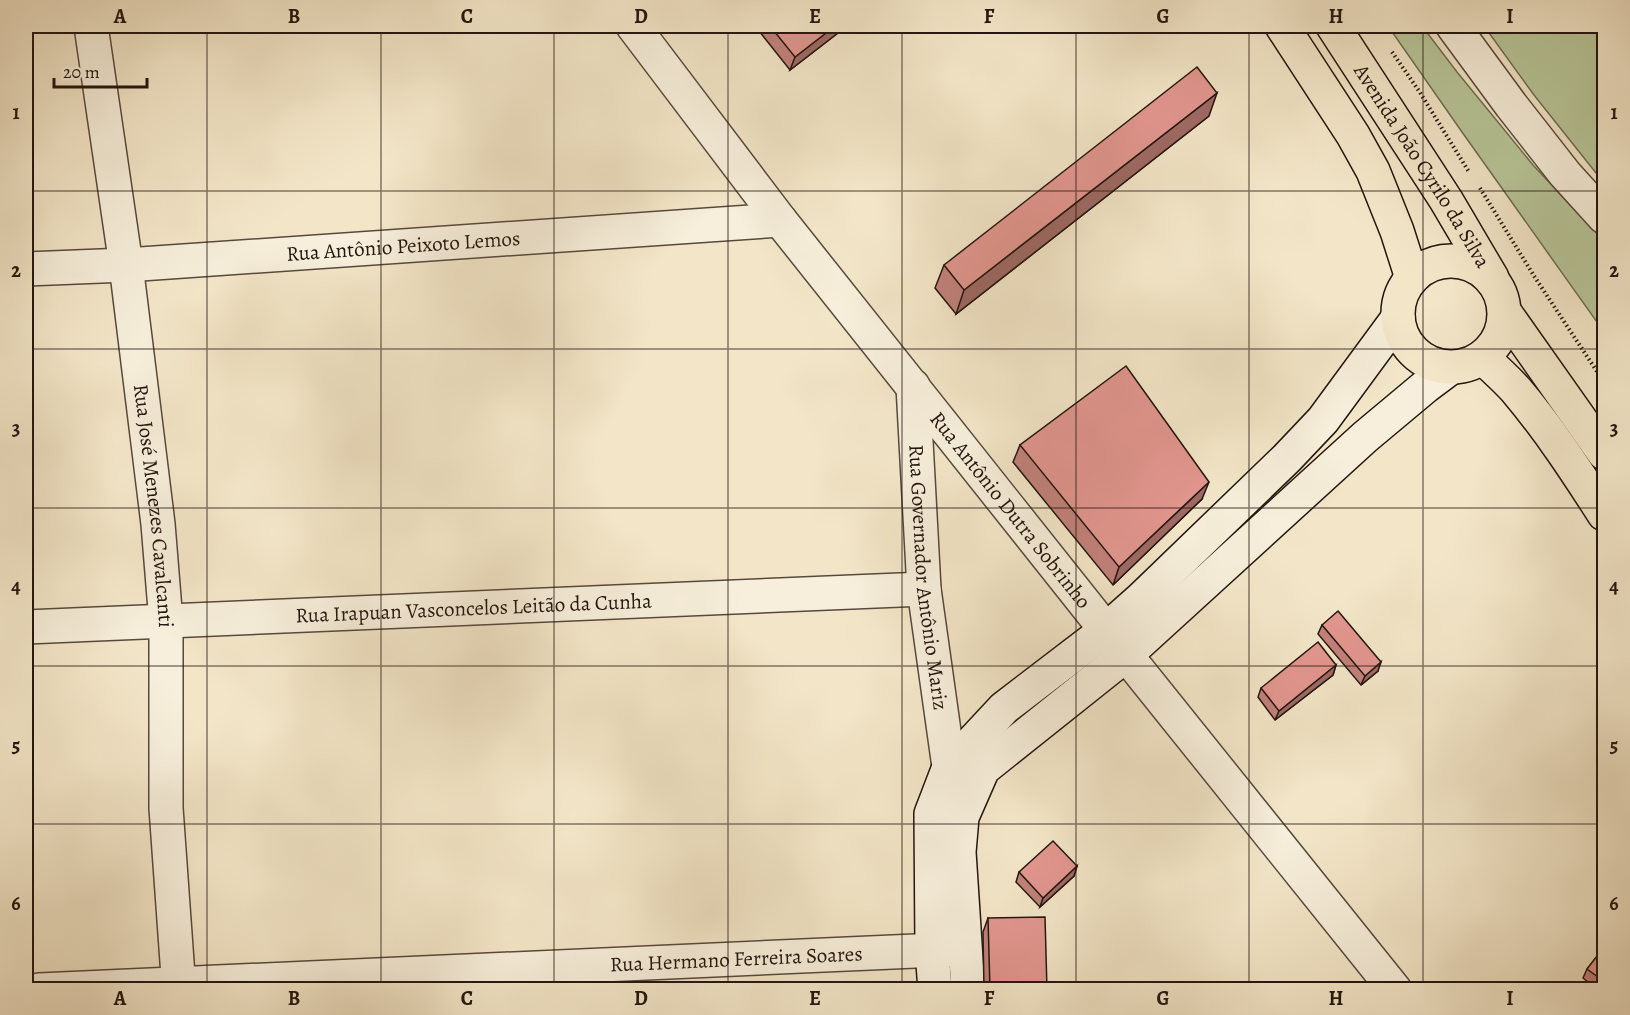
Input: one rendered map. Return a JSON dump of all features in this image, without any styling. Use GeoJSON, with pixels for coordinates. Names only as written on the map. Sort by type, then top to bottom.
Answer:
{"type":"FeatureCollection","features":[{"type":"Feature","properties":{"kind":"main road","name":"Avenida João Cyrilo da Silva"},"geometry":{"type":"LineString","coordinates":[[1282,26],[1353,135],[1373,171],[1397,231],[1412,278],[1419,271],[1438,262],[1448,261],[1477,267],[1492,278]]}},
{"type":"Feature","properties":{"kind":"main road","name":"Avenida João Cyrilo da Silva"},"geometry":{"type":"LineString","coordinates":[[1333,26],[1446,200],[1502,295],[1506,314],[1605,453]]}},
{"type":"Feature","properties":{"kind":"main road"},"geometry":{"type":"LineString","coordinates":[[1412,278],[1404,286],[1398,325],[1405,342],[1417,356],[1432,363],[1450,368],[1460,367],[1483,358],[1500,338],[1506,314]]}},
{"type":"Feature","properties":{"kind":"main road"},"geometry":{"type":"LineString","coordinates":[[1483,358],[1515,389],[1573,466],[1605,514]]}},
{"type":"Feature","properties":{"kind":"street","name":"Rua José Menezes Cavalcanti"},"geometry":{"type":"LineString","coordinates":[[91,26],[126,266],[158,524],[166,622],[166,808],[179,986]]}},
{"type":"Feature","properties":{"kind":"street","name":"Rua Antônio Dutra Sobrinho"},"geometry":{"type":"LineString","coordinates":[[633,26],[780,220],[1395,990]]}},
{"type":"Feature","properties":{"kind":"street"},"geometry":{"type":"LineString","coordinates":[[1453,26],[1564,174],[1605,217]]}},
{"type":"Feature","properties":{"kind":"street","name":"Rua Antônio Peixoto Lemos"},"geometry":{"type":"LineString","coordinates":[[26,269],[126,266],[780,220]]}},
{"type":"Feature","properties":{"kind":"street"},"geometry":{"type":"LineString","coordinates":[[935,990],[932,950],[931,814],[949,767],[1004,708],[1106,630],[1287,458],[1323,420],[1398,318]]}},
{"type":"Feature","properties":{"kind":"street"},"geometry":{"type":"LineString","coordinates":[[968,990],[959,852],[962,817],[983,769],[1126,655],[1365,437],[1450,368]]}},
{"type":"Feature","properties":{"kind":"street","name":"Rua Governador Antônio Mariz"},"geometry":{"type":"LineString","coordinates":[[913,386],[924,589],[949,767]]}},
{"type":"Feature","properties":{"kind":"street","name":"Rua Irapuan Vasconcelos Leitão da Cunha"},"geometry":{"type":"LineString","coordinates":[[26,627],[924,589]]}},
{"type":"Feature","properties":{"kind":"street","name":"Rua Hermano Ferreira Soares"},"geometry":{"type":"LineString","coordinates":[[39,990],[179,986],[965,948]]}},
{"type":"Feature","properties":{"kind":"path"},"geometry":{"type":"LineString","coordinates":[[1386,44],[1419,91],[1473,178]]}},
{"type":"Feature","properties":{"kind":"path"},"geometry":{"type":"LineString","coordinates":[[1480,188],[1534,276],[1605,382]]}},
{"type":"Feature","properties":{"kind":"green space"},"geometry":{"type":"Polygon","coordinates":[[[1388,26],[1422,26],[1533,165],[1604,241],[1604,332],[1462,132],[1388,26]]]}},
{"type":"Feature","properties":{"kind":"green space"},"geometry":{"type":"Polygon","coordinates":[[[1484,26],[1604,26],[1604,181],[1534,95],[1484,26]]]}},
{"type":"Feature","properties":{"kind":"building"},"geometry":{"type":"Polygon","coordinates":[[[770,26],[835,26],[795,57],[770,26]]]}},
{"type":"Feature","properties":{"kind":"building"},"geometry":{"type":"Polygon","coordinates":[[[1197,67],[1217,93],[964,290],[944,265],[1197,67]]]}},
{"type":"Feature","properties":{"kind":"building"},"geometry":{"type":"Polygon","coordinates":[[[1126,366],[1209,482],[1119,567],[1020,445],[1126,366]]]}},
{"type":"Feature","properties":{"kind":"building"},"geometry":{"type":"Polygon","coordinates":[[[1338,611],[1381,662],[1365,676],[1322,625],[1338,611]]]}},
{"type":"Feature","properties":{"kind":"building"},"geometry":{"type":"Polygon","coordinates":[[[1318,642],[1336,665],[1279,711],[1261,688],[1318,642]]]}},
{"type":"Feature","properties":{"kind":"building"},"geometry":{"type":"Polygon","coordinates":[[[1053,841],[1077,866],[1043,898],[1019,872],[1053,841]]]}},
{"type":"Feature","properties":{"kind":"building"},"geometry":{"type":"Polygon","coordinates":[[[1045,917],[1047,990],[990,990],[988,918],[1045,917]]]}},
{"type":"Feature","properties":{"kind":"building"},"geometry":{"type":"Polygon","coordinates":[[[1605,946],[1605,982],[1587,969],[1605,946]]]}}]}
